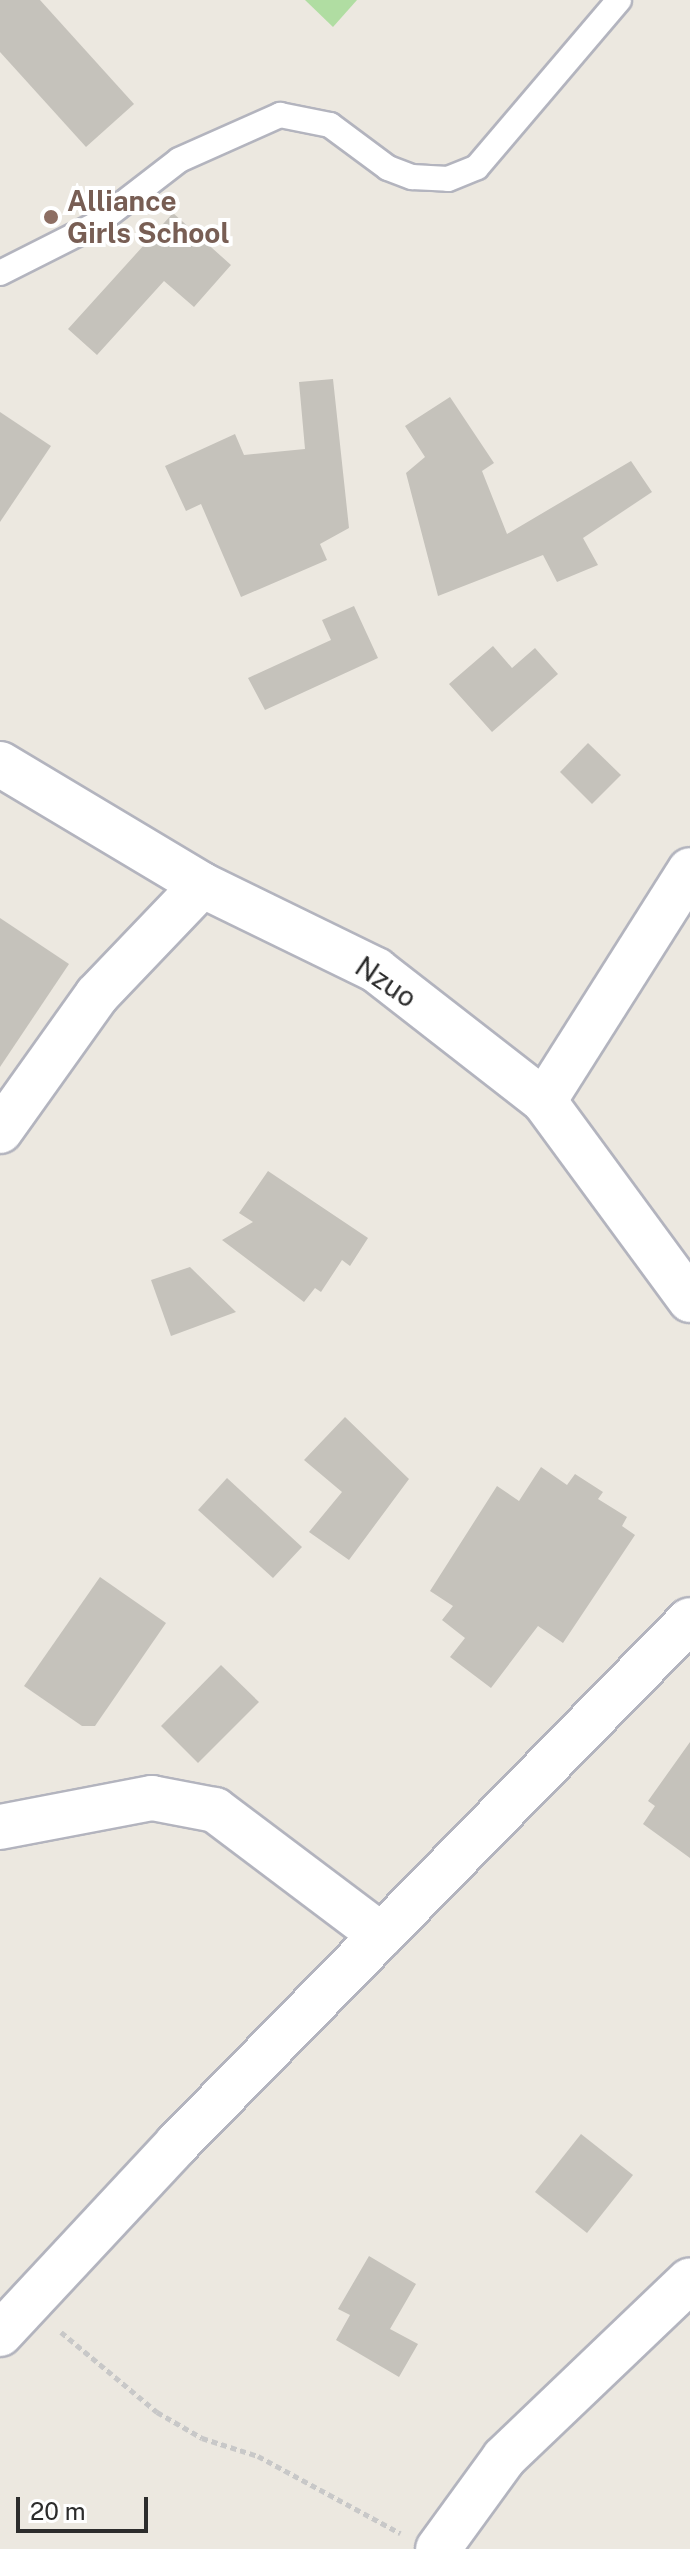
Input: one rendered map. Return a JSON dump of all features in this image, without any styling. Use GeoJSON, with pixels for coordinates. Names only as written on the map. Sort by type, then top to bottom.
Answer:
{"type":"FeatureCollection","features":[{"type":"Feature","properties":{"kind":"street","name":"Nzuo"},"geometry":{"type":"LineString","coordinates":[[0,764],[202,885],[376,970],[544,1101],[690,1300]]}},
{"type":"Feature","properties":{"kind":"street"},"geometry":{"type":"LineString","coordinates":[[544,1101],[690,870]]}},
{"type":"Feature","properties":{"kind":"street"},"geometry":{"type":"LineString","coordinates":[[0,1131],[97,995],[202,885]]}},
{"type":"Feature","properties":{"kind":"street"},"geometry":{"type":"LineString","coordinates":[[14,2319],[381,1935],[690,1620]]}},
{"type":"Feature","properties":{"kind":"street"},"geometry":{"type":"LineString","coordinates":[[0,1827],[152,1798],[215,1810],[381,1935]]}},
{"type":"Feature","properties":{"kind":"street"},"geometry":{"type":"LineString","coordinates":[[427,2545],[504,2458],[690,2280]]}},
{"type":"Feature","properties":{"kind":"lane"},"geometry":{"type":"LineString","coordinates":[[0,273],[95,225],[179,160],[280,115],[330,125],[375,160],[412,177],[448,179],[477,167],[619,0]]}},
{"type":"Feature","properties":{"kind":"path"},"geometry":{"type":"LineString","coordinates":[[14,2319],[202,2438],[284,2469],[427,2545]]}},
{"type":"Feature","properties":{"kind":"green space"},"geometry":{"type":"Polygon","coordinates":[[[305,0],[357,0],[333,27],[305,0]]]}},
{"type":"Feature","properties":{"kind":"building"},"geometry":{"type":"Polygon","coordinates":[[[0,0],[40,0],[134,104],[86,147],[0,52],[0,0]]]}},
{"type":"Feature","properties":{"kind":"building"},"geometry":{"type":"Polygon","coordinates":[[[173,213],[231,265],[194,307],[164,281],[97,355],[68,329],[173,213]]]}},
{"type":"Feature","properties":{"kind":"building"},"geometry":{"type":"Polygon","coordinates":[[[333,379],[349,528],[320,544],[327,560],[241,597],[201,504],[186,511],[165,466],[235,434],[244,455],[305,449],[299,382],[333,379]]]}},
{"type":"Feature","properties":{"kind":"building"},"geometry":{"type":"Polygon","coordinates":[[[450,397],[494,463],[482,471],[507,534],[631,461],[652,492],[583,538],[598,565],[557,582],[543,555],[438,596],[406,473],[425,457],[405,426],[450,397]]]}},
{"type":"Feature","properties":{"kind":"building"},"geometry":{"type":"Polygon","coordinates":[[[0,412],[51,446],[0,522],[0,412]]]}},
{"type":"Feature","properties":{"kind":"building"},"geometry":{"type":"Polygon","coordinates":[[[354,606],[378,658],[265,710],[248,678],[331,640],[322,620],[354,606]]]}},
{"type":"Feature","properties":{"kind":"building"},"geometry":{"type":"Polygon","coordinates":[[[493,646],[512,668],[535,648],[558,674],[492,732],[449,684],[493,646]]]}},
{"type":"Feature","properties":{"kind":"building"},"geometry":{"type":"Polygon","coordinates":[[[588,743],[621,775],[592,804],[560,772],[588,743]]]}},
{"type":"Feature","properties":{"kind":"building"},"geometry":{"type":"Polygon","coordinates":[[[0,918],[69,964],[0,1067],[0,918]]]}},
{"type":"Feature","properties":{"kind":"building"},"geometry":{"type":"Polygon","coordinates":[[[268,1171],[368,1238],[350,1266],[342,1260],[321,1292],[315,1288],[304,1302],[222,1240],[253,1222],[239,1213],[268,1171]]]}},
{"type":"Feature","properties":{"kind":"building"},"geometry":{"type":"Polygon","coordinates":[[[190,1267],[236,1312],[171,1336],[151,1280],[190,1267]]]}},
{"type":"Feature","properties":{"kind":"building"},"geometry":{"type":"Polygon","coordinates":[[[345,1417],[409,1479],[349,1560],[309,1532],[342,1492],[304,1460],[345,1417]]]}},
{"type":"Feature","properties":{"kind":"building"},"geometry":{"type":"Polygon","coordinates":[[[541,1467],[567,1485],[575,1474],[603,1492],[598,1499],[627,1517],[622,1526],[635,1535],[563,1643],[538,1626],[491,1688],[450,1657],[465,1638],[442,1620],[453,1606],[430,1591],[497,1486],[519,1501],[541,1467]]]}},
{"type":"Feature","properties":{"kind":"building"},"geometry":{"type":"Polygon","coordinates":[[[227,1478],[302,1547],[273,1578],[198,1510],[227,1478]]]}},
{"type":"Feature","properties":{"kind":"building"},"geometry":{"type":"Polygon","coordinates":[[[100,1577],[166,1623],[95,1726],[82,1726],[24,1686],[100,1577]]]}},
{"type":"Feature","properties":{"kind":"building"},"geometry":{"type":"Polygon","coordinates":[[[221,1665],[259,1702],[198,1763],[161,1726],[221,1665]]]}},
{"type":"Feature","properties":{"kind":"building"},"geometry":{"type":"Polygon","coordinates":[[[690,1742],[690,1858],[643,1824],[655,1806],[648,1801],[690,1742]]]}},
{"type":"Feature","properties":{"kind":"building"},"geometry":{"type":"Polygon","coordinates":[[[581,2134],[633,2175],[587,2233],[535,2192],[581,2134]]]}},
{"type":"Feature","properties":{"kind":"building"},"geometry":{"type":"Polygon","coordinates":[[[369,2256],[416,2284],[390,2329],[418,2344],[399,2377],[336,2340],[350,2315],[338,2309],[369,2256]]]}},
{"type":"Feature","properties":{"kind":"place","name":"Alliance Girls School"},"geometry":{"type":"Point","coordinates":[51,217]}}]}
